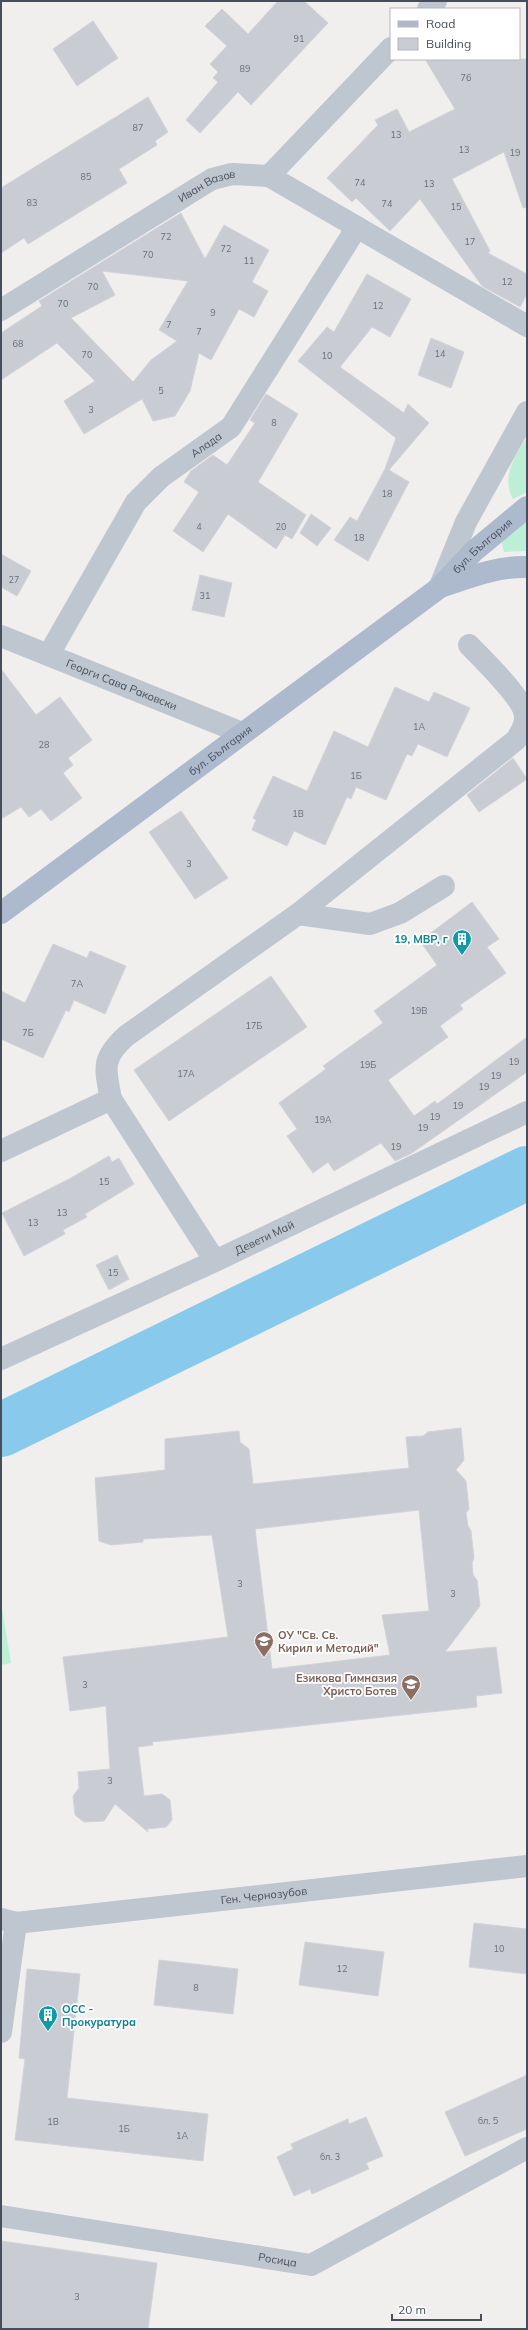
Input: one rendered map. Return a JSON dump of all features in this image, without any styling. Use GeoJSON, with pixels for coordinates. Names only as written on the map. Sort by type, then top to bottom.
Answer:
{"type":"FeatureCollection","features":[{"type":"Feature","properties":{"kind":"main road","name":"бул. България"},"geometry":{"type":"LineString","coordinates":[[1,912],[195,770],[242,733],[439,588],[474,551],[527,507]]}},
{"type":"Feature","properties":{"kind":"main road","name":"бул. България"},"geometry":{"type":"LineString","coordinates":[[439,588],[487,572],[512,567],[527,567]]}},
{"type":"Feature","properties":{"kind":"street"},"geometry":{"type":"LineString","coordinates":[[390,49],[269,176],[527,326]]}},
{"type":"Feature","properties":{"kind":"street","name":"Иван Вазов"},"geometry":{"type":"LineString","coordinates":[[1,310],[212,180],[232,174],[269,176]]}},
{"type":"Feature","properties":{"kind":"street","name":"Алада"},"geometry":{"type":"LineString","coordinates":[[49,654],[136,502],[161,477],[231,427],[356,227]]}},
{"type":"Feature","properties":{"kind":"street"},"geometry":{"type":"LineString","coordinates":[[439,588],[466,522],[527,412]]}},
{"type":"Feature","properties":{"kind":"street","name":"Георги Сава Раковски"},"geometry":{"type":"LineString","coordinates":[[1,636],[49,654],[242,733]]}},
{"type":"Feature","properties":{"kind":"street"},"geometry":{"type":"LineString","coordinates":[[214,1261],[111,1099],[105,1069],[112,1050],[126,1036],[298,914],[516,740],[524,727],[525,716],[521,703],[469,645]]}},
{"type":"Feature","properties":{"kind":"street"},"geometry":{"type":"LineString","coordinates":[[298,914],[370,924],[400,914],[444,886]]}},
{"type":"Feature","properties":{"kind":"street"},"geometry":{"type":"LineString","coordinates":[[1,1151],[111,1099]]}},
{"type":"Feature","properties":{"kind":"street","name":"Девети Май"},"geometry":{"type":"LineString","coordinates":[[1,1359],[214,1261],[527,1112]]}},
{"type":"Feature","properties":{"kind":"street","name":"Ген. Чернозубов"},"geometry":{"type":"LineString","coordinates":[[8,1921],[527,1866]]}},
{"type":"Feature","properties":{"kind":"street"},"geometry":{"type":"LineString","coordinates":[[1,2032],[8,1921]]}},
{"type":"Feature","properties":{"kind":"street","name":"Росица"},"geometry":{"type":"LineString","coordinates":[[1,2216],[311,2265],[527,2148]]}},
{"type":"Feature","properties":{"kind":"green space"},"geometry":{"type":"Polygon","coordinates":[[[527,437],[527,492],[513,499],[508,483],[509,475],[514,459],[527,437]]]}},
{"type":"Feature","properties":{"kind":"green space"},"geometry":{"type":"Polygon","coordinates":[[[527,517],[527,551],[504,552],[502,543],[506,536],[527,517]]]}},
{"type":"Feature","properties":{"kind":"green space"},"geometry":{"type":"Polygon","coordinates":[[[1,1602],[11,1663],[1,1665],[1,1602]]]}},
{"type":"Feature","properties":{"kind":"building"},"geometry":{"type":"Polygon","coordinates":[[[278,1],[304,1],[328,23],[251,105],[238,92],[200,133],[186,120],[218,82],[213,78],[218,72],[210,64],[227,46],[205,26],[222,9],[248,34],[278,1]]]}},
{"type":"Feature","properties":{"kind":"building"},"geometry":{"type":"Polygon","coordinates":[[[93,21],[118,58],[77,86],[53,49],[93,21]]]}},
{"type":"Feature","properties":{"kind":"building"},"geometry":{"type":"Polygon","coordinates":[[[527,59],[527,207],[523,208],[504,152],[452,179],[490,251],[488,253],[527,274],[527,294],[520,307],[482,286],[420,199],[390,231],[356,198],[352,202],[327,178],[378,125],[375,120],[397,109],[409,132],[455,109],[426,60],[527,59]]]}},
{"type":"Feature","properties":{"kind":"building"},"geometry":{"type":"Polygon","coordinates":[[[148,97],[168,132],[155,141],[157,145],[119,169],[127,183],[28,244],[24,238],[1,253],[1,188],[148,97]]]}},
{"type":"Feature","properties":{"kind":"building"},"geometry":{"type":"Polygon","coordinates":[[[181,213],[205,259],[224,225],[269,250],[252,282],[268,291],[254,317],[239,309],[211,360],[199,353],[190,391],[175,416],[153,421],[142,399],[84,434],[64,401],[95,381],[57,343],[1,380],[1,333],[42,306],[39,301],[181,213]],[[102,271],[115,295],[71,318],[133,382],[151,360],[177,341],[159,330],[188,281],[102,271]]]}},
{"type":"Feature","properties":{"kind":"building"},"geometry":{"type":"Polygon","coordinates":[[[367,274],[411,299],[390,337],[372,327],[340,367],[404,413],[408,404],[429,423],[389,470],[409,482],[368,561],[334,540],[350,517],[357,521],[385,469],[396,438],[298,361],[327,327],[334,332],[367,274]]]}},
{"type":"Feature","properties":{"kind":"building"},"geometry":{"type":"Polygon","coordinates":[[[431,338],[464,352],[451,388],[418,375],[431,338]]]}},
{"type":"Feature","properties":{"kind":"building"},"geometry":{"type":"Polygon","coordinates":[[[266,394],[298,414],[258,482],[306,515],[292,539],[285,535],[276,549],[228,514],[203,552],[173,531],[199,492],[184,482],[191,471],[213,455],[227,465],[255,423],[250,420],[266,394]]]}},
{"type":"Feature","properties":{"kind":"building"},"geometry":{"type":"Polygon","coordinates":[[[311,514],[331,528],[317,546],[300,533],[311,514]]]}},
{"type":"Feature","properties":{"kind":"building"},"geometry":{"type":"Polygon","coordinates":[[[1,554],[31,571],[17,596],[1,587],[1,554]]]}},
{"type":"Feature","properties":{"kind":"building"},"geometry":{"type":"Polygon","coordinates":[[[200,575],[232,583],[224,617],[192,610],[200,575]]]}},
{"type":"Feature","properties":{"kind":"building"},"geometry":{"type":"Polygon","coordinates":[[[1,669],[36,715],[60,697],[92,740],[68,758],[73,765],[63,773],[82,798],[51,821],[41,809],[29,817],[21,807],[1,819],[1,669]]]}},
{"type":"Feature","properties":{"kind":"building"},"geometry":{"type":"Polygon","coordinates":[[[395,687],[429,702],[434,692],[470,708],[447,757],[418,744],[412,756],[407,754],[386,800],[356,787],[351,799],[347,797],[325,845],[294,831],[287,846],[252,830],[256,820],[253,818],[273,776],[307,791],[334,731],[368,747],[395,687]]]}},
{"type":"Feature","properties":{"kind":"building"},"geometry":{"type":"Polygon","coordinates":[[[513,758],[527,779],[479,812],[467,795],[513,758]]]}},
{"type":"Feature","properties":{"kind":"building"},"geometry":{"type":"Polygon","coordinates":[[[181,811],[228,878],[195,899],[149,832],[181,811]]]}},
{"type":"Feature","properties":{"kind":"building"},"geometry":{"type":"Polygon","coordinates":[[[472,902],[499,939],[487,947],[506,973],[460,1005],[463,1009],[440,1026],[448,1037],[388,1080],[414,1116],[435,1101],[437,1104],[527,1037],[527,1072],[412,1153],[395,1161],[381,1143],[334,1171],[328,1162],[313,1173],[287,1136],[297,1129],[279,1103],[326,1069],[323,1066],[383,1023],[374,1011],[437,965],[420,941],[472,902]]]}},
{"type":"Feature","properties":{"kind":"building"},"geometry":{"type":"Polygon","coordinates":[[[53,944],[87,958],[90,951],[126,966],[105,1014],[74,1000],[69,1012],[66,1010],[43,1058],[1,1039],[1,991],[25,1003],[53,944]]]}},
{"type":"Feature","properties":{"kind":"building"},"geometry":{"type":"Polygon","coordinates":[[[271,976],[307,1027],[169,1121],[134,1070],[271,976]]]}},
{"type":"Feature","properties":{"kind":"building"},"geometry":{"type":"Polygon","coordinates":[[[109,1156],[112,1162],[119,1158],[134,1184],[85,1214],[87,1217],[63,1230],[65,1234],[24,1256],[2,1213],[69,1179],[109,1156]]]}},
{"type":"Feature","properties":{"kind":"building"},"geometry":{"type":"Polygon","coordinates":[[[117,1255],[129,1279],[109,1290],[96,1265],[117,1255]]]}},
{"type":"Feature","properties":{"kind":"building"},"geometry":{"type":"Polygon","coordinates":[[[461,1428],[464,1460],[456,1470],[466,1481],[469,1509],[466,1513],[468,1526],[471,1531],[474,1558],[472,1563],[473,1575],[477,1580],[480,1606],[445,1652],[496,1647],[502,1693],[476,1696],[477,1707],[152,1742],[153,1745],[138,1747],[144,1796],[162,1794],[170,1800],[172,1820],[166,1827],[147,1829],[148,1832],[115,1804],[104,1821],[84,1822],[75,1815],[73,1796],[79,1788],[78,1772],[110,1769],[106,1706],[70,1711],[63,1657],[228,1637],[212,1535],[143,1539],[143,1542],[111,1545],[99,1541],[95,1478],[165,1470],[165,1439],[239,1431],[240,1442],[249,1449],[253,1484],[409,1468],[406,1437],[423,1436],[428,1432],[461,1428]],[[419,1510],[255,1529],[272,1669],[390,1655],[382,1615],[429,1611],[419,1510]]]}},
{"type":"Feature","properties":{"kind":"building"},"geometry":{"type":"Polygon","coordinates":[[[474,1923],[527,1929],[527,1974],[469,1967],[474,1923]]]}},
{"type":"Feature","properties":{"kind":"building"},"geometry":{"type":"Polygon","coordinates":[[[305,1942],[384,1952],[378,1996],[299,1985],[305,1942]]]}},
{"type":"Feature","properties":{"kind":"building"},"geometry":{"type":"Polygon","coordinates":[[[159,1960],[238,1969],[233,2014],[154,2005],[159,1960]]]}},
{"type":"Feature","properties":{"kind":"building"},"geometry":{"type":"Polygon","coordinates":[[[27,1969],[80,1974],[67,2098],[208,2114],[203,2161],[15,2140],[25,2059],[19,2058],[27,1969]]]}},
{"type":"Feature","properties":{"kind":"building"},"geometry":{"type":"Polygon","coordinates":[[[527,2075],[527,2129],[465,2156],[445,2112],[527,2075]]]}},
{"type":"Feature","properties":{"kind":"building"},"geometry":{"type":"Polygon","coordinates":[[[366,2117],[383,2156],[366,2163],[369,2169],[312,2194],[310,2189],[294,2196],[277,2157],[293,2149],[291,2144],[348,2119],[349,2124],[366,2117]]]}},
{"type":"Feature","properties":{"kind":"building"},"geometry":{"type":"Polygon","coordinates":[[[1,2241],[157,2263],[148,2329],[1,2329],[1,2241]]]}},
{"type":"Feature","properties":{"kind":"waterway"},"geometry":{"type":"LineString","coordinates":[[1,1430],[527,1173]]}},
{"type":"Feature","properties":{"kind":"place","name":"19, МВР, г"},"geometry":{"type":"Point","coordinates":[462,956]}},
{"type":"Feature","properties":{"kind":"place","name":"ОУ \"Св. Св. Кирил и Методий\""},"geometry":{"type":"Point","coordinates":[264,1658]}},
{"type":"Feature","properties":{"kind":"place","name":"Езикова Гимназия Христо Ботев"},"geometry":{"type":"Point","coordinates":[411,1701]}},
{"type":"Feature","properties":{"kind":"place","name":"ОСС - Прокуратура"},"geometry":{"type":"Point","coordinates":[48,2032]}}]}
